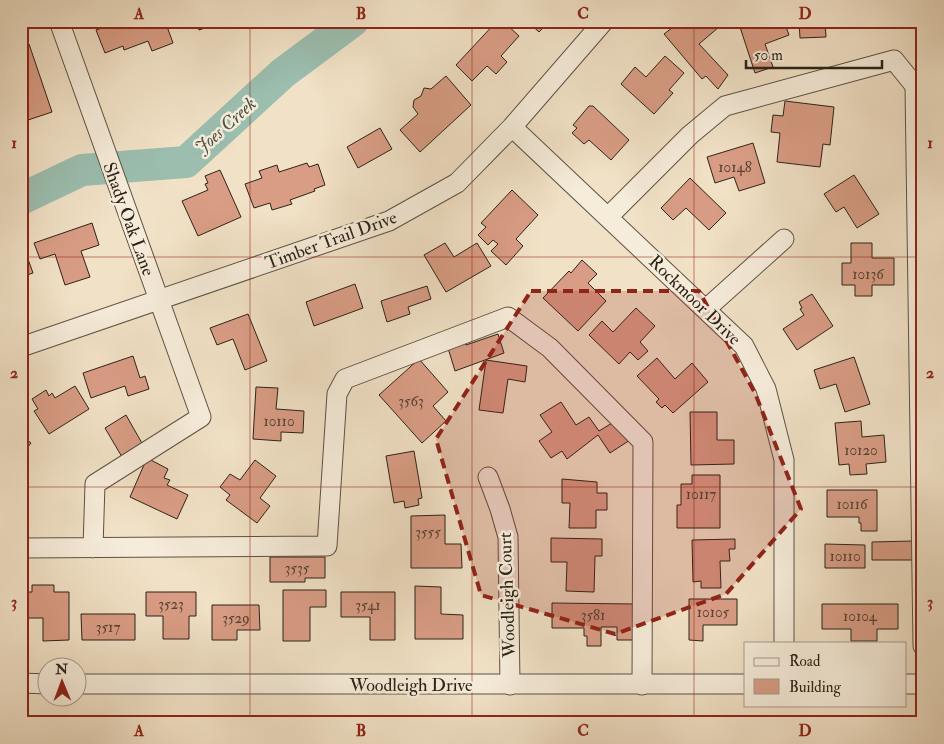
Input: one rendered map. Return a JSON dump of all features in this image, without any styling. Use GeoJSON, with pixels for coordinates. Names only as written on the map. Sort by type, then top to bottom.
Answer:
{"type":"FeatureCollection","features":[{"type":"Feature","properties":{"kind":"street","name":"Shady Oak Lane"},"geometry":{"type":"LineString","coordinates":[[59,21],[201,417],[95,484],[93,548]]}},
{"type":"Feature","properties":{"kind":"street","name":"Timber Trail Drive"},"geometry":{"type":"LineString","coordinates":[[21,347],[389,221],[457,183],[512,127],[604,21]]}},
{"type":"Feature","properties":{"kind":"street"},"geometry":{"type":"LineString","coordinates":[[608,217],[690,135],[725,106],[894,60],[915,86],[923,646]]}},
{"type":"Feature","properties":{"kind":"street","name":"Rockmoor Drive"},"geometry":{"type":"LineString","coordinates":[[512,127],[744,346],[766,388],[784,460],[784,642]]}},
{"type":"Feature","properties":{"kind":"street"},"geometry":{"type":"LineString","coordinates":[[706,309],[784,239]]}},
{"type":"Feature","properties":{"kind":"street"},"geometry":{"type":"LineString","coordinates":[[21,548],[327,546],[337,394],[346,379],[508,317],[550,348],[643,442],[642,685]]}},
{"type":"Feature","properties":{"kind":"street","name":"Woodleigh Court"},"geometry":{"type":"LineString","coordinates":[[488,477],[508,537],[510,685]]}},
{"type":"Feature","properties":{"kind":"street"},"geometry":{"type":"LineString","coordinates":[[21,684],[38,684]]}},
{"type":"Feature","properties":{"kind":"street","name":"Woodleigh Drive"},"geometry":{"type":"LineString","coordinates":[[88,684],[744,684]]}},
{"type":"Feature","properties":{"kind":"street"},"geometry":{"type":"LineString","coordinates":[[906,684],[923,684]]}},
{"type":"Feature","properties":{"kind":"highlighted area"},"geometry":{"type":"Polygon","coordinates":[[[531,291],[699,291],[755,393],[801,509],[726,594],[615,634],[481,595],[436,439],[531,291]]]}},
{"type":"Feature","properties":{"kind":"building"},"geometry":{"type":"Polygon","coordinates":[[[110,21],[165,21],[173,43],[152,51],[148,41],[124,50],[123,46],[105,53],[96,30],[111,25],[110,21]]]}},
{"type":"Feature","properties":{"kind":"building"},"geometry":{"type":"Polygon","coordinates":[[[195,21],[216,21],[217,24],[199,30],[195,21]]]}},
{"type":"Feature","properties":{"kind":"building"},"geometry":{"type":"Polygon","coordinates":[[[497,21],[503,21],[519,36],[501,56],[507,62],[496,74],[487,66],[472,81],[456,65],[497,21]]]}},
{"type":"Feature","properties":{"kind":"building"},"geometry":{"type":"Polygon","coordinates":[[[527,21],[550,21],[539,32],[527,21]]]}},
{"type":"Feature","properties":{"kind":"building"},"geometry":{"type":"Polygon","coordinates":[[[681,21],[726,21],[699,44],[728,75],[718,89],[706,76],[702,79],[664,34],[681,21]]]}},
{"type":"Feature","properties":{"kind":"building"},"geometry":{"type":"Polygon","coordinates":[[[738,21],[784,21],[789,35],[765,44],[773,67],[755,73],[738,21]]]}},
{"type":"Feature","properties":{"kind":"building"},"geometry":{"type":"Polygon","coordinates":[[[799,21],[825,21],[826,37],[800,38],[799,21]]]}},
{"type":"Feature","properties":{"kind":"building"},"geometry":{"type":"Polygon","coordinates":[[[29,44],[52,112],[28,120],[21,102],[21,47],[29,44]]]}},
{"type":"Feature","properties":{"kind":"building"},"geometry":{"type":"Polygon","coordinates":[[[665,56],[684,73],[669,90],[673,93],[654,114],[621,84],[635,67],[646,77],[665,56]]]}},
{"type":"Feature","properties":{"kind":"building"},"geometry":{"type":"Polygon","coordinates":[[[446,76],[471,105],[420,152],[400,130],[418,114],[413,107],[414,100],[421,96],[424,88],[431,89],[446,76]]]}},
{"type":"Feature","properties":{"kind":"building"},"geometry":{"type":"Polygon","coordinates":[[[785,101],[834,107],[830,145],[823,144],[820,167],[777,162],[780,133],[771,132],[773,115],[783,116],[785,101]]]}},
{"type":"Feature","properties":{"kind":"building"},"geometry":{"type":"Polygon","coordinates":[[[589,106],[593,106],[629,140],[611,160],[589,140],[584,144],[572,133],[577,128],[573,125],[589,106]]]}},
{"type":"Feature","properties":{"kind":"building"},"geometry":{"type":"Polygon","coordinates":[[[380,128],[392,149],[358,168],[347,147],[380,128]]]}},
{"type":"Feature","properties":{"kind":"building"},"geometry":{"type":"Polygon","coordinates":[[[753,143],[765,183],[739,191],[734,177],[715,183],[707,157],[753,143]]]}},
{"type":"Feature","properties":{"kind":"building"},"geometry":{"type":"Polygon","coordinates":[[[307,163],[309,167],[318,164],[325,185],[314,189],[315,191],[290,200],[292,204],[272,210],[270,203],[254,208],[245,184],[262,178],[259,171],[277,165],[279,172],[307,163]]]}},
{"type":"Feature","properties":{"kind":"building"},"geometry":{"type":"Polygon","coordinates":[[[220,170],[241,217],[198,236],[182,201],[208,190],[205,184],[208,183],[205,176],[220,170]]]}},
{"type":"Feature","properties":{"kind":"building"},"geometry":{"type":"Polygon","coordinates":[[[854,175],[879,214],[857,228],[844,207],[836,212],[824,194],[854,175]]]}},
{"type":"Feature","properties":{"kind":"building"},"geometry":{"type":"Polygon","coordinates":[[[690,178],[726,213],[709,230],[686,208],[673,220],[661,208],[690,178]]]}},
{"type":"Feature","properties":{"kind":"building"},"geometry":{"type":"Polygon","coordinates":[[[512,190],[538,215],[516,239],[523,246],[506,265],[491,251],[498,244],[493,240],[488,245],[478,235],[486,227],[481,223],[512,190]]]}},
{"type":"Feature","properties":{"kind":"building"},"geometry":{"type":"Polygon","coordinates":[[[92,223],[99,245],[81,251],[90,277],[65,285],[55,254],[40,259],[34,243],[92,223]]]}},
{"type":"Feature","properties":{"kind":"building"},"geometry":{"type":"Polygon","coordinates":[[[445,243],[454,257],[477,243],[491,266],[446,292],[424,255],[445,243]]]}},
{"type":"Feature","properties":{"kind":"building"},"geometry":{"type":"Polygon","coordinates":[[[851,243],[872,243],[872,258],[894,258],[894,285],[872,285],[872,296],[855,296],[855,285],[842,285],[842,263],[851,263],[851,243]]]}},
{"type":"Feature","properties":{"kind":"building"},"geometry":{"type":"Polygon","coordinates":[[[24,248],[33,273],[21,277],[21,249],[24,248]]]}},
{"type":"Feature","properties":{"kind":"building"},"geometry":{"type":"Polygon","coordinates":[[[582,260],[597,274],[588,283],[606,301],[578,331],[543,298],[569,271],[571,273],[582,260]]]}},
{"type":"Feature","properties":{"kind":"building"},"geometry":{"type":"Polygon","coordinates":[[[355,284],[363,308],[314,326],[306,302],[355,284]]]}},
{"type":"Feature","properties":{"kind":"building"},"geometry":{"type":"Polygon","coordinates":[[[427,286],[431,299],[408,307],[410,314],[387,322],[381,301],[427,286]]]}},
{"type":"Feature","properties":{"kind":"building"},"geometry":{"type":"Polygon","coordinates":[[[812,294],[833,326],[797,350],[783,329],[804,315],[800,309],[802,308],[799,302],[812,294]]]}},
{"type":"Feature","properties":{"kind":"building"},"geometry":{"type":"Polygon","coordinates":[[[636,308],[655,326],[640,342],[648,351],[638,360],[630,352],[619,364],[589,335],[602,321],[613,332],[636,308]]]}},
{"type":"Feature","properties":{"kind":"building"},"geometry":{"type":"Polygon","coordinates":[[[248,314],[267,361],[245,370],[233,339],[217,345],[210,328],[248,314]]]}},
{"type":"Feature","properties":{"kind":"building"},"geometry":{"type":"Polygon","coordinates":[[[498,334],[504,353],[455,371],[448,348],[465,343],[466,345],[498,334]]]}},
{"type":"Feature","properties":{"kind":"building"},"geometry":{"type":"Polygon","coordinates":[[[133,356],[140,378],[145,376],[149,389],[128,396],[125,386],[91,398],[83,373],[133,356]]]}},
{"type":"Feature","properties":{"kind":"building"},"geometry":{"type":"Polygon","coordinates":[[[854,357],[870,404],[845,412],[836,384],[820,389],[814,370],[854,357]]]}},
{"type":"Feature","properties":{"kind":"building"},"geometry":{"type":"Polygon","coordinates":[[[657,358],[675,379],[692,363],[708,382],[673,413],[665,405],[662,408],[656,402],[659,399],[637,376],[657,358]]]}},
{"type":"Feature","properties":{"kind":"building"},"geometry":{"type":"Polygon","coordinates":[[[419,359],[448,392],[433,406],[446,421],[422,443],[379,395],[419,359]]]}},
{"type":"Feature","properties":{"kind":"building"},"geometry":{"type":"Polygon","coordinates":[[[486,360],[527,366],[525,382],[508,379],[503,413],[479,410],[486,360]]]}},
{"type":"Feature","properties":{"kind":"building"},"geometry":{"type":"Polygon","coordinates":[[[75,386],[89,409],[49,434],[34,411],[38,409],[32,399],[46,390],[49,396],[52,393],[55,398],[75,386]]]}},
{"type":"Feature","properties":{"kind":"building"},"geometry":{"type":"Polygon","coordinates":[[[256,387],[278,388],[276,409],[304,411],[303,433],[281,432],[281,441],[253,439],[256,387]]]}},
{"type":"Feature","properties":{"kind":"building"},"geometry":{"type":"Polygon","coordinates":[[[561,402],[576,425],[589,417],[599,431],[617,420],[630,440],[610,453],[598,435],[567,459],[562,451],[551,458],[539,441],[552,432],[540,415],[561,402]]]}},
{"type":"Feature","properties":{"kind":"building"},"geometry":{"type":"Polygon","coordinates":[[[690,412],[717,412],[717,440],[734,440],[734,464],[691,465],[690,412]]]}},
{"type":"Feature","properties":{"kind":"building"},"geometry":{"type":"Polygon","coordinates":[[[126,415],[143,445],[122,457],[105,428],[126,415]]]}},
{"type":"Feature","properties":{"kind":"building"},"geometry":{"type":"Polygon","coordinates":[[[861,421],[862,437],[884,435],[886,462],[866,464],[867,474],[850,475],[849,464],[839,465],[835,423],[861,421]]]}},
{"type":"Feature","properties":{"kind":"building"},"geometry":{"type":"Polygon","coordinates":[[[21,435],[31,443],[21,456],[21,435]]]}},
{"type":"Feature","properties":{"kind":"building"},"geometry":{"type":"Polygon","coordinates":[[[414,451],[422,498],[418,499],[419,505],[405,508],[404,501],[394,503],[386,456],[414,451]]]}},
{"type":"Feature","properties":{"kind":"building"},"geometry":{"type":"Polygon","coordinates":[[[147,458],[168,469],[164,478],[170,480],[167,485],[188,495],[177,519],[130,497],[147,458]]]}},
{"type":"Feature","properties":{"kind":"building"},"geometry":{"type":"Polygon","coordinates":[[[255,460],[276,476],[260,498],[270,506],[257,523],[226,500],[230,495],[220,487],[230,474],[240,480],[255,460]]]}},
{"type":"Feature","properties":{"kind":"building"},"geometry":{"type":"Polygon","coordinates":[[[692,475],[720,475],[720,528],[677,528],[677,505],[681,505],[681,484],[692,484],[692,475]]]}},
{"type":"Feature","properties":{"kind":"building"},"geometry":{"type":"Polygon","coordinates":[[[562,479],[597,482],[597,493],[607,493],[607,510],[596,510],[596,528],[569,528],[570,503],[562,503],[562,479]]]}},
{"type":"Feature","properties":{"kind":"building"},"geometry":{"type":"Polygon","coordinates":[[[827,490],[877,490],[877,531],[861,531],[859,517],[827,517],[827,490]]]}},
{"type":"Feature","properties":{"kind":"building"},"geometry":{"type":"Polygon","coordinates":[[[445,515],[445,544],[461,544],[462,568],[411,568],[411,516],[445,515]]]}},
{"type":"Feature","properties":{"kind":"building"},"geometry":{"type":"Polygon","coordinates":[[[551,538],[602,539],[602,556],[595,556],[594,592],[566,591],[567,562],[551,562],[551,538]]]}},
{"type":"Feature","properties":{"kind":"building"},"geometry":{"type":"Polygon","coordinates":[[[735,539],[735,549],[729,549],[730,561],[720,561],[721,588],[701,588],[701,581],[693,582],[692,540],[735,539]]]}},
{"type":"Feature","properties":{"kind":"building"},"geometry":{"type":"Polygon","coordinates":[[[913,541],[913,560],[872,560],[872,542],[913,541]]]}},
{"type":"Feature","properties":{"kind":"building"},"geometry":{"type":"Polygon","coordinates":[[[825,544],[865,545],[865,568],[825,568],[825,544]]]}},
{"type":"Feature","properties":{"kind":"building"},"geometry":{"type":"Polygon","coordinates":[[[270,557],[325,557],[325,578],[305,578],[305,582],[270,582],[270,557]]]}},
{"type":"Feature","properties":{"kind":"building"},"geometry":{"type":"Polygon","coordinates":[[[32,585],[54,585],[54,592],[69,592],[69,640],[43,641],[43,618],[21,618],[21,592],[32,592],[32,585]]]}},
{"type":"Feature","properties":{"kind":"building"},"geometry":{"type":"Polygon","coordinates":[[[415,586],[441,587],[441,614],[463,615],[463,639],[415,639],[415,586]]]}},
{"type":"Feature","properties":{"kind":"building"},"geometry":{"type":"Polygon","coordinates":[[[283,590],[326,590],[326,607],[310,607],[310,641],[283,641],[283,590]]]}},
{"type":"Feature","properties":{"kind":"building"},"geometry":{"type":"Polygon","coordinates":[[[146,592],[196,592],[196,616],[189,616],[189,639],[163,639],[163,616],[146,616],[146,592]]]}},
{"type":"Feature","properties":{"kind":"building"},"geometry":{"type":"Polygon","coordinates":[[[341,592],[395,592],[395,640],[370,640],[370,617],[341,617],[341,592]]]}},
{"type":"Feature","properties":{"kind":"building"},"geometry":{"type":"Polygon","coordinates":[[[689,599],[737,599],[737,625],[703,625],[703,641],[689,640],[689,599]]]}},
{"type":"Feature","properties":{"kind":"building"},"geometry":{"type":"Polygon","coordinates":[[[552,603],[634,604],[634,640],[617,640],[617,627],[601,627],[601,646],[587,646],[587,636],[584,636],[584,628],[552,628],[552,603]]]}},
{"type":"Feature","properties":{"kind":"building"},"geometry":{"type":"Polygon","coordinates":[[[822,604],[898,604],[898,629],[877,629],[877,641],[851,641],[851,629],[822,629],[822,604]]]}},
{"type":"Feature","properties":{"kind":"building"},"geometry":{"type":"Polygon","coordinates":[[[212,605],[259,605],[260,630],[237,630],[237,640],[212,640],[212,605]]]}},
{"type":"Feature","properties":{"kind":"building"},"geometry":{"type":"Polygon","coordinates":[[[81,614],[135,614],[135,640],[82,640],[81,614]]]}},
{"type":"Feature","properties":{"kind":"waterway","name":"Joes Creek"},"geometry":{"type":"LineString","coordinates":[[21,199],[82,170],[186,162],[283,73],[353,21]]}}]}
